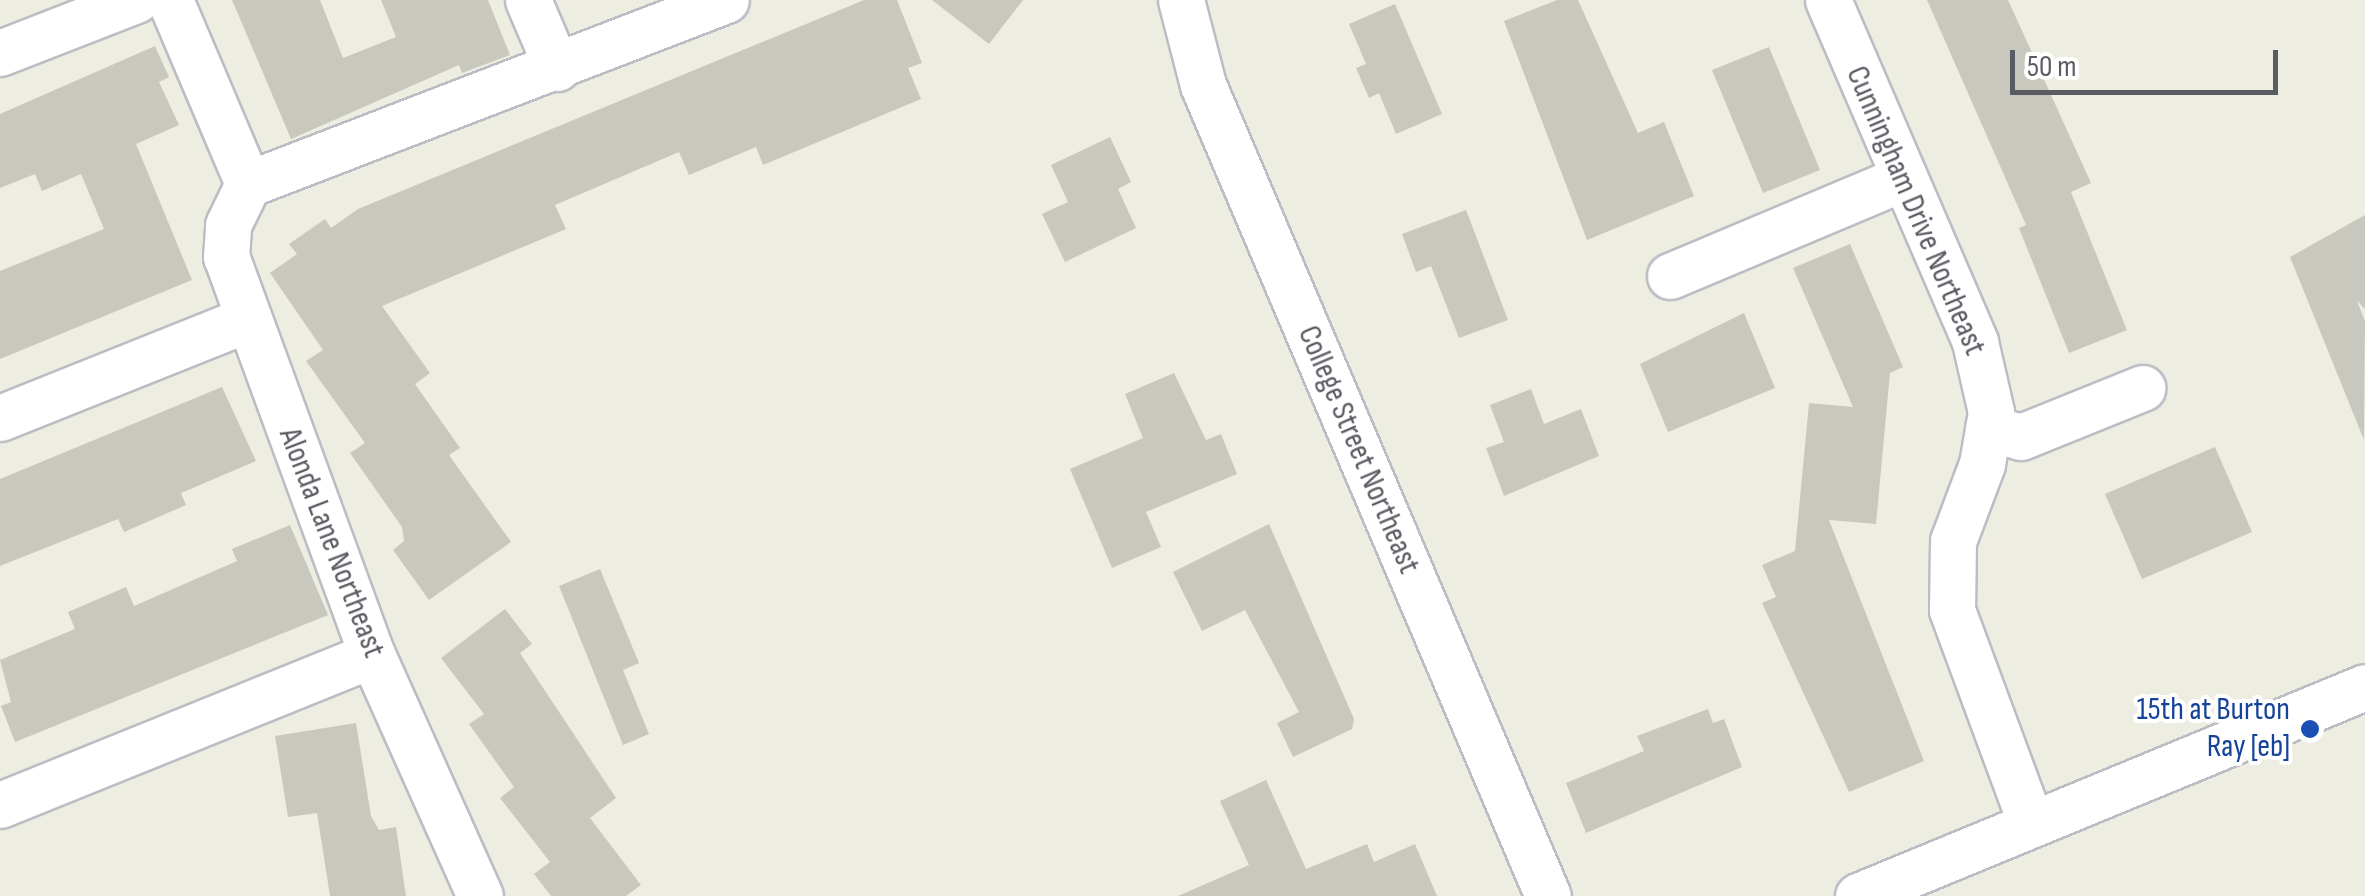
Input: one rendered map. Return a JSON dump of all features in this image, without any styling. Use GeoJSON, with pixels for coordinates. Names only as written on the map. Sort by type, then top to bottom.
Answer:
{"type":"FeatureCollection","features":[{"type":"Feature","properties":{"kind":"street"},"geometry":{"type":"LineString","coordinates":[[0,53],[136,0]]}},
{"type":"Feature","properties":{"kind":"street"},"geometry":{"type":"LineString","coordinates":[[170,0],[248,184],[726,0]]}},
{"type":"Feature","properties":{"kind":"street"},"geometry":{"type":"LineString","coordinates":[[528,0],[557,68]]}},
{"type":"Feature","properties":{"kind":"street","name":"College Street Northeast"},"geometry":{"type":"LineString","coordinates":[[1181,0],[1203,85],[1548,896]]}},
{"type":"Feature","properties":{"kind":"street","name":"Cunningham Drive Northeast"},"geometry":{"type":"LineString","coordinates":[[1828,0],[1975,342],[1988,428],[1954,541],[1952,610],[2031,824]]}},
{"type":"Feature","properties":{"kind":"street"},"geometry":{"type":"LineString","coordinates":[[1670,276],[1903,178]]}},
{"type":"Feature","properties":{"kind":"street","name":"Alonda Lane Northeast"},"geometry":{"type":"LineString","coordinates":[[248,184],[228,225],[226,257],[372,656],[480,896]]}},
{"type":"Feature","properties":{"kind":"street"},"geometry":{"type":"LineString","coordinates":[[0,418],[248,319]]}},
{"type":"Feature","properties":{"kind":"street"},"geometry":{"type":"LineString","coordinates":[[1988,428],[2020,437],[2142,388]]}},
{"type":"Feature","properties":{"kind":"street"},"geometry":{"type":"LineString","coordinates":[[0,806],[372,656]]}},
{"type":"Feature","properties":{"kind":"street"},"geometry":{"type":"LineString","coordinates":[[1858,896],[2365,687]]}},
{"type":"Feature","properties":{"kind":"building"},"geometry":{"type":"Polygon","coordinates":[[[232,0],[320,0],[343,58],[396,37],[381,0],[488,0],[510,55],[462,73],[459,65],[291,139],[232,0]]]}},
{"type":"Feature","properties":{"kind":"building"},"geometry":{"type":"Polygon","coordinates":[[[864,0],[897,0],[922,63],[908,68],[921,99],[763,165],[756,147],[689,175],[679,152],[555,205],[566,229],[382,306],[430,373],[415,384],[460,448],[449,455],[511,542],[429,600],[393,550],[404,541],[402,527],[350,453],[365,443],[306,361],[323,350],[270,273],[297,254],[289,244],[325,219],[331,228],[358,209],[864,0]]]}},
{"type":"Feature","properties":{"kind":"building"},"geometry":{"type":"Polygon","coordinates":[[[932,0],[1023,0],[989,44],[932,0]]]}},
{"type":"Feature","properties":{"kind":"building"},"geometry":{"type":"Polygon","coordinates":[[[1557,0],[1578,0],[1638,133],[1664,122],[1694,196],[1587,240],[1504,21],[1557,0]]]}},
{"type":"Feature","properties":{"kind":"building"},"geometry":{"type":"Polygon","coordinates":[[[1927,0],[2008,0],[2091,183],[2071,192],[2127,330],[2069,353],[2019,228],[2026,225],[1927,0]]]}},
{"type":"Feature","properties":{"kind":"building"},"geometry":{"type":"Polygon","coordinates":[[[1395,4],[1442,114],[1396,134],[1379,93],[1369,98],[1356,68],[1366,64],[1349,24],[1395,4]]]}},
{"type":"Feature","properties":{"kind":"building"},"geometry":{"type":"Polygon","coordinates":[[[155,46],[169,77],[159,82],[179,125],[136,144],[192,280],[0,359],[0,271],[104,229],[81,174],[42,191],[35,174],[0,188],[0,114],[155,46]]]}},
{"type":"Feature","properties":{"kind":"building"},"geometry":{"type":"Polygon","coordinates":[[[1769,47],[1820,170],[1763,193],[1712,70],[1769,47]]]}},
{"type":"Feature","properties":{"kind":"building"},"geometry":{"type":"Polygon","coordinates":[[[1110,137],[1131,182],[1118,189],[1136,228],[1065,262],[1042,214],[1068,202],[1051,165],[1110,137]]]}},
{"type":"Feature","properties":{"kind":"building"},"geometry":{"type":"Polygon","coordinates":[[[1466,210],[1508,320],[1459,338],[1431,266],[1416,272],[1402,234],[1466,210]]]}},
{"type":"Feature","properties":{"kind":"building"},"geometry":{"type":"Polygon","coordinates":[[[2365,215],[2365,309],[2357,301],[2365,321],[2364,440],[2290,257],[2365,215]]]}},
{"type":"Feature","properties":{"kind":"building"},"geometry":{"type":"Polygon","coordinates":[[[1850,244],[1903,367],[1890,373],[1876,524],[1829,520],[1924,761],[1849,792],[1762,603],[1776,597],[1762,565],[1795,551],[1809,403],[1853,407],[1793,268],[1850,244]]]}},
{"type":"Feature","properties":{"kind":"building"},"geometry":{"type":"Polygon","coordinates":[[[1744,313],[1775,388],[1668,432],[1640,364],[1744,313]]]}},
{"type":"Feature","properties":{"kind":"building"},"geometry":{"type":"Polygon","coordinates":[[[1174,373],[1206,440],[1221,434],[1237,474],[1146,512],[1161,547],[1112,568],[1070,469],[1143,438],[1125,394],[1174,373]]]}},
{"type":"Feature","properties":{"kind":"building"},"geometry":{"type":"Polygon","coordinates":[[[222,387],[256,461],[181,493],[186,505],[124,532],[118,519],[0,566],[0,479],[222,387]]]}},
{"type":"Feature","properties":{"kind":"building"},"geometry":{"type":"Polygon","coordinates":[[[1531,389],[1544,424],[1581,409],[1599,456],[1504,496],[1486,448],[1504,442],[1490,405],[1531,389]]]}},
{"type":"Feature","properties":{"kind":"building"},"geometry":{"type":"Polygon","coordinates":[[[2215,447],[2252,532],[2142,579],[2105,494],[2215,447]]]}},
{"type":"Feature","properties":{"kind":"building"},"geometry":{"type":"Polygon","coordinates":[[[1269,524],[1354,719],[1352,729],[1293,757],[1277,723],[1299,712],[1245,610],[1202,631],[1173,572],[1269,524]]]}},
{"type":"Feature","properties":{"kind":"building"},"geometry":{"type":"Polygon","coordinates":[[[290,525],[328,615],[15,742],[1,706],[11,702],[0,660],[75,629],[68,612],[126,587],[134,606],[237,561],[232,549],[290,525]]]}},
{"type":"Feature","properties":{"kind":"building"},"geometry":{"type":"Polygon","coordinates":[[[600,569],[639,663],[623,670],[649,734],[623,745],[559,586],[600,569]]]}},
{"type":"Feature","properties":{"kind":"building"},"geometry":{"type":"Polygon","coordinates":[[[505,609],[532,644],[520,653],[616,798],[590,818],[641,885],[626,896],[551,896],[534,874],[550,862],[500,798],[514,787],[469,724],[484,714],[441,658],[505,609]]]}},
{"type":"Feature","properties":{"kind":"building"},"geometry":{"type":"Polygon","coordinates":[[[1708,709],[1713,723],[1724,719],[1742,767],[1586,833],[1566,783],[1644,751],[1637,736],[1708,709]]]}},
{"type":"Feature","properties":{"kind":"building"},"geometry":{"type":"Polygon","coordinates":[[[356,723],[371,816],[379,830],[396,827],[406,896],[330,896],[317,813],[288,817],[275,736],[356,723]]]}},
{"type":"Feature","properties":{"kind":"building"},"geometry":{"type":"Polygon","coordinates":[[[1266,780],[1306,869],[1367,844],[1374,862],[1415,844],[1437,896],[1178,896],[1249,865],[1220,801],[1266,780]]]}},
{"type":"Feature","properties":{"kind":"place","name":"15th at Burton Ray [eb]"},"geometry":{"type":"Point","coordinates":[2310,729]}}]}
